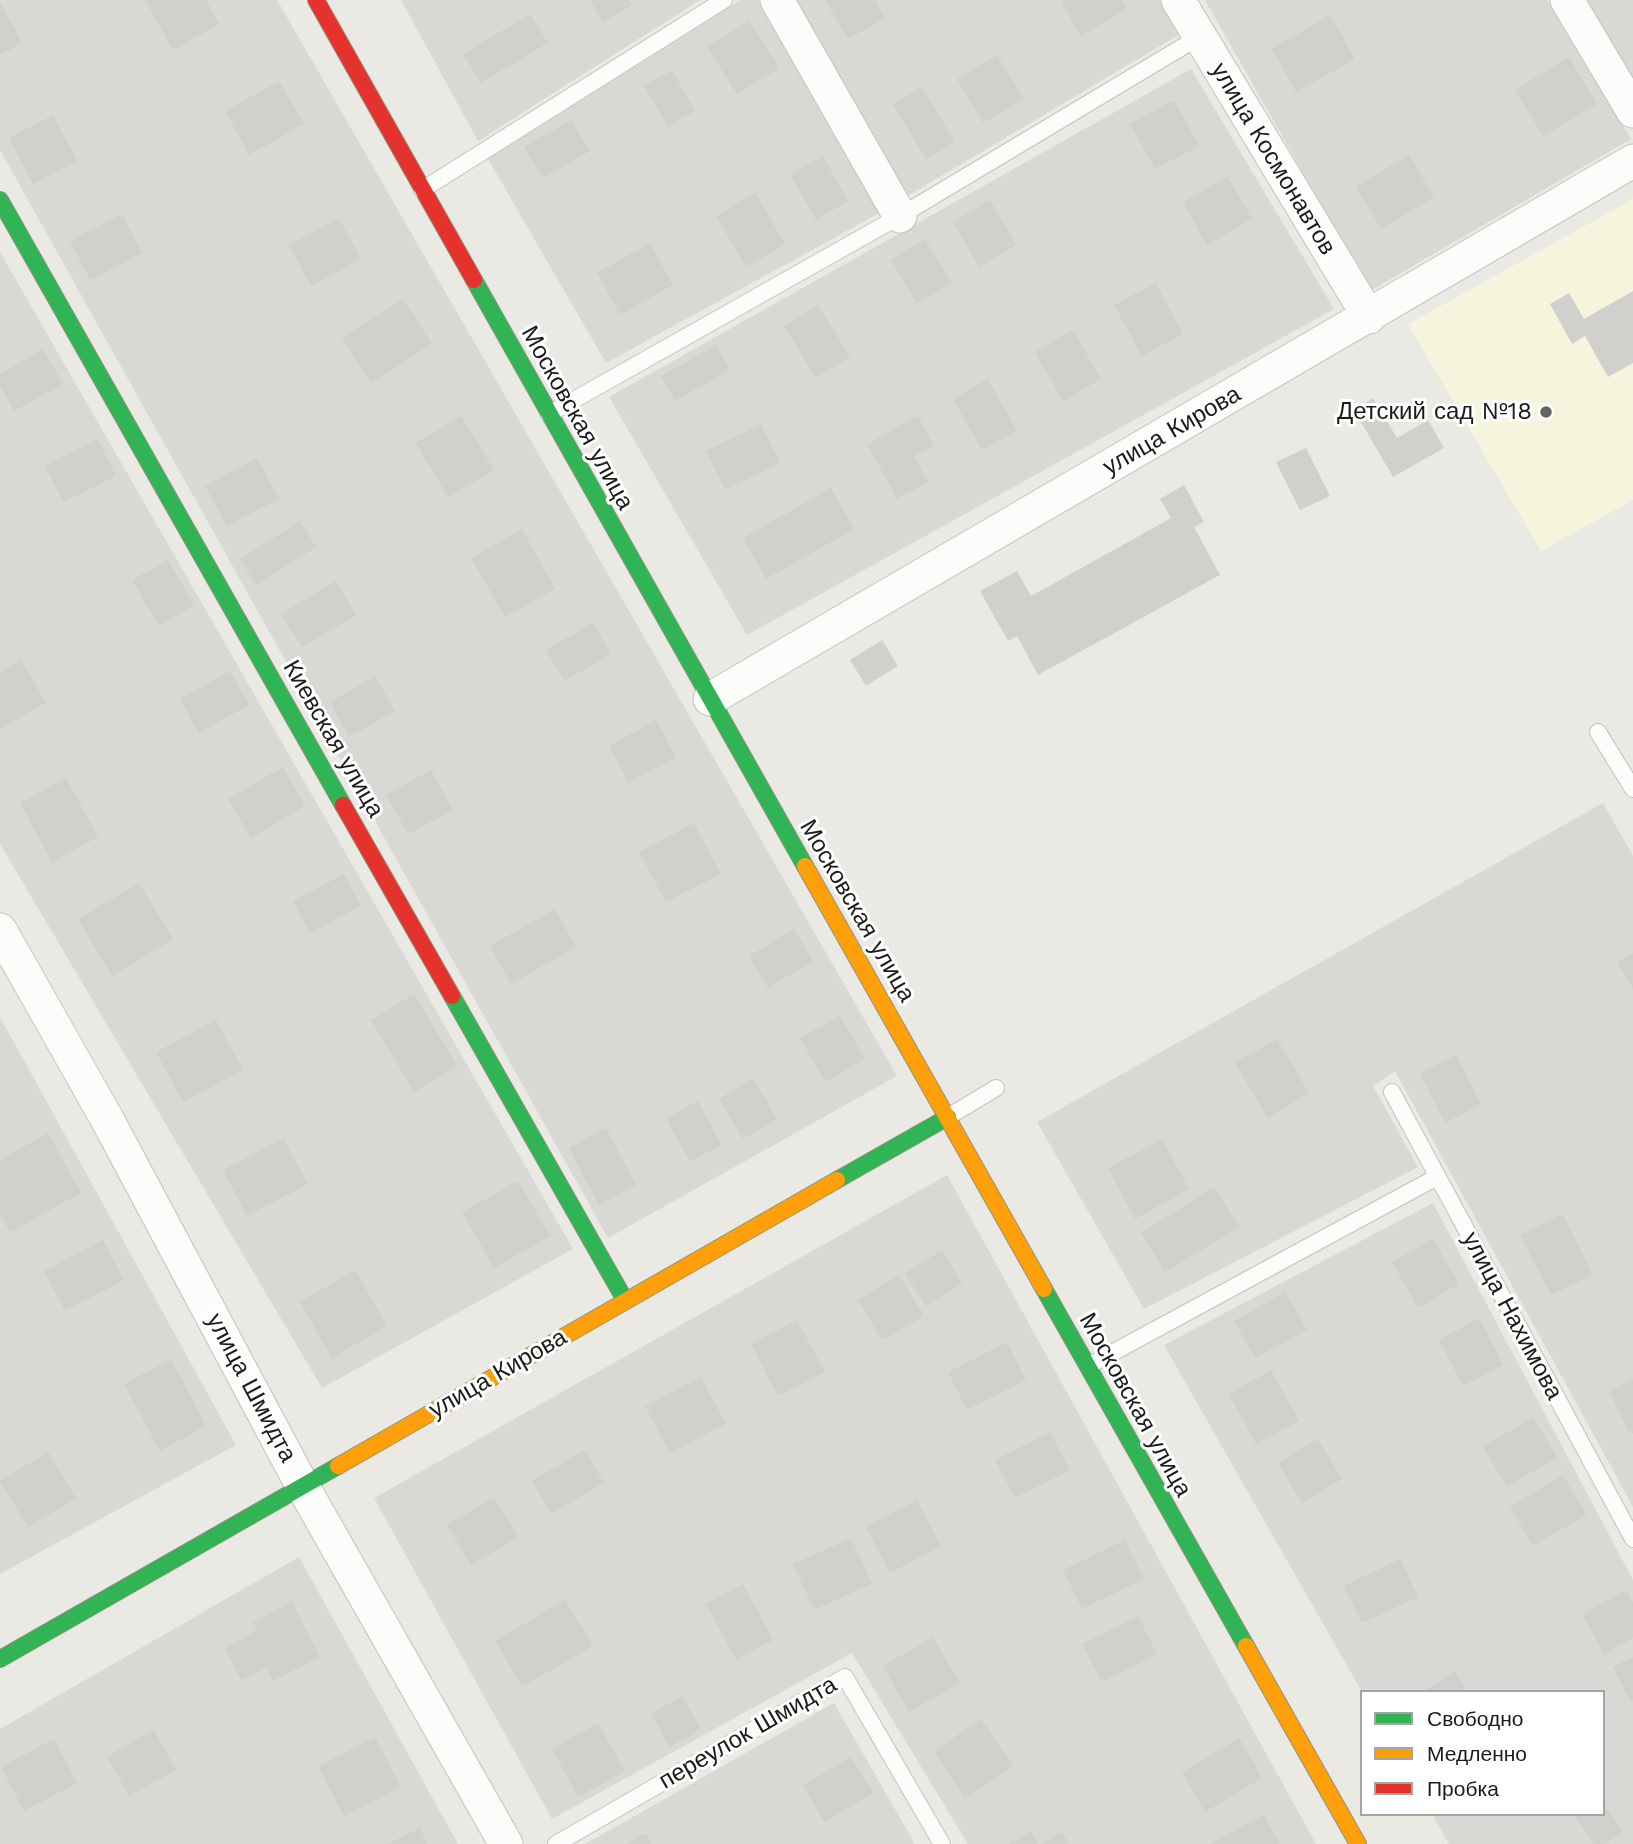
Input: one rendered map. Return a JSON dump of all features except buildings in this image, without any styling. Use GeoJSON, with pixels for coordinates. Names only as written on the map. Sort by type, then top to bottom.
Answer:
{"type":"FeatureCollection","features":[{"type":"Feature","properties":{"kind":"street","name":"Московская улица"},"geometry":{"type":"LineString","coordinates":[[316,0],[1358,1844]]}},
{"type":"Feature","properties":{"kind":"street"},"geometry":{"type":"LineString","coordinates":[[777,0],[900,216]]}},
{"type":"Feature","properties":{"kind":"street","name":"улица Космонавтов"},"geometry":{"type":"LineString","coordinates":[[1178,0],[1369,317]]}},
{"type":"Feature","properties":{"kind":"street"},"geometry":{"type":"LineString","coordinates":[[1567,0],[1633,111]]}},
{"type":"Feature","properties":{"kind":"street","name":"улица Кирова"},"geometry":{"type":"LineString","coordinates":[[710,699],[1633,161]]}},
{"type":"Feature","properties":{"kind":"street","name":"Киевская улица"},"geometry":{"type":"LineString","coordinates":[[0,200],[625,1300]]}},
{"type":"Feature","properties":{"kind":"street","name":"улица Шмидта"},"geometry":{"type":"LineString","coordinates":[[0,930],[107,1119],[303,1487],[506,1844]]}},
{"type":"Feature","properties":{"kind":"street","name":"улица Кирова"},"geometry":{"type":"LineString","coordinates":[[0,1659],[948,1117]]}},
{"type":"Feature","properties":{"kind":"lane"},"geometry":{"type":"LineString","coordinates":[[422,190],[724,0]]}},
{"type":"Feature","properties":{"kind":"lane"},"geometry":{"type":"LineString","coordinates":[[549,414],[900,216],[1199,37]]}},
{"type":"Feature","properties":{"kind":"lane"},"geometry":{"type":"LineString","coordinates":[[1598,732],[1633,789]]}},
{"type":"Feature","properties":{"kind":"lane","name":"улица Кирова"},"geometry":{"type":"LineString","coordinates":[[948,1117],[996,1088]]}},
{"type":"Feature","properties":{"kind":"lane","name":"улица Нахимова"},"geometry":{"type":"LineString","coordinates":[[1392,1092],[1633,1539]]}},
{"type":"Feature","properties":{"kind":"lane"},"geometry":{"type":"LineString","coordinates":[[1087,1366],[1437,1177]]}},
{"type":"Feature","properties":{"kind":"lane","name":"переулок Шмидта"},"geometry":{"type":"LineString","coordinates":[[556,1844],[845,1677],[942,1844]]}},
{"type":"Feature","properties":{"kind":"shaded area"},"geometry":{"type":"Polygon","coordinates":[[[0,0],[277,0],[897,1076],[608,1238],[0,150],[0,0]]]}},
{"type":"Feature","properties":{"kind":"shaded area"},"geometry":{"type":"Polygon","coordinates":[[[401,0],[700,0],[478,141],[401,0]]]}},
{"type":"Feature","properties":{"kind":"shaded area"},"geometry":{"type":"Polygon","coordinates":[[[740,0],[768,0],[885,210],[606,363],[488,159],[740,0]]]}},
{"type":"Feature","properties":{"kind":"shaded area"},"geometry":{"type":"Polygon","coordinates":[[[792,0],[1159,0],[1180,34],[904,198],[792,0]]]}},
{"type":"Feature","properties":{"kind":"shaded area"},"geometry":{"type":"Polygon","coordinates":[[[1205,0],[1547,0],[1631,139],[1370,291],[1205,0]]]}},
{"type":"Feature","properties":{"kind":"shaded area"},"geometry":{"type":"Polygon","coordinates":[[[1582,0],[1633,0],[1633,86],[1582,0]]]}},
{"type":"Feature","properties":{"kind":"shaded area"},"geometry":{"type":"Polygon","coordinates":[[[1191,69],[1334,309],[747,635],[609,397],[1191,69]]]}},
{"type":"Feature","properties":{"kind":"shaded area","name":"Детский сад №18"},"geometry":{"type":"Polygon","coordinates":[[[1633,199],[1633,500],[1541,551],[1408,324],[1633,199]]]}},
{"type":"Feature","properties":{"kind":"shaded area"},"geometry":{"type":"Polygon","coordinates":[[[0,252],[573,1249],[322,1388],[0,844],[0,252]]]}},
{"type":"Feature","properties":{"kind":"shaded area"},"geometry":{"type":"Polygon","coordinates":[[[1603,803],[1633,856],[1633,1507],[1395,1071],[1373,1086],[1418,1167],[1144,1309],[1037,1122],[1603,803]]]}},
{"type":"Feature","properties":{"kind":"shaded area"},"geometry":{"type":"Polygon","coordinates":[[[0,1017],[236,1445],[0,1574],[0,1017]]]}},
{"type":"Feature","properties":{"kind":"shaded area"},"geometry":{"type":"Polygon","coordinates":[[[947,1175],[1316,1844],[968,1844],[852,1653],[552,1819],[374,1498],[947,1175]]]}},
{"type":"Feature","properties":{"kind":"shaded area"},"geometry":{"type":"Polygon","coordinates":[[[1433,1203],[1633,1580],[1633,1844],[1449,1844],[1433,1816],[1605,1816],[1605,1690],[1361,1690],[1164,1345],[1433,1203]]]}},
{"type":"Feature","properties":{"kind":"shaded area"},"geometry":{"type":"Polygon","coordinates":[[[299,1557],[458,1844],[0,1844],[0,1729],[299,1557]]]}},
{"type":"Feature","properties":{"kind":"shaded area"},"geometry":{"type":"Polygon","coordinates":[[[834,1703],[915,1844],[585,1844],[834,1703]]]}},
{"type":"Feature","properties":{"kind":"traffic: fast"},"geometry":{"type":"LineString","coordinates":[[0,200],[343,805]]}},
{"type":"Feature","properties":{"kind":"traffic: fast"},"geometry":{"type":"LineString","coordinates":[[474,280],[805,866]]}},
{"type":"Feature","properties":{"kind":"traffic: fast"},"geometry":{"type":"LineString","coordinates":[[452,996],[625,1300]]}},
{"type":"Feature","properties":{"kind":"traffic: fast"},"geometry":{"type":"LineString","coordinates":[[837,1180],[948,1117]]}},
{"type":"Feature","properties":{"kind":"traffic: fast"},"geometry":{"type":"LineString","coordinates":[[1044,1289],[1246,1646]]}},
{"type":"Feature","properties":{"kind":"traffic: fast"},"geometry":{"type":"LineString","coordinates":[[0,1659],[338,1466]]}},
{"type":"Feature","properties":{"kind":"traffic: slow"},"geometry":{"type":"LineString","coordinates":[[805,866],[1044,1289]]}},
{"type":"Feature","properties":{"kind":"traffic: slow"},"geometry":{"type":"LineString","coordinates":[[338,1466],[837,1180]]}},
{"type":"Feature","properties":{"kind":"traffic: slow"},"geometry":{"type":"LineString","coordinates":[[1246,1646],[1358,1844]]}},
{"type":"Feature","properties":{"kind":"traffic: jam"},"geometry":{"type":"LineString","coordinates":[[316,0],[474,280]]}},
{"type":"Feature","properties":{"kind":"traffic: jam"},"geometry":{"type":"LineString","coordinates":[[343,805],[452,996]]}},
{"type":"Feature","properties":{"kind":"place","name":"Детский сад №18"},"geometry":{"type":"Point","coordinates":[1546,412]}}]}
